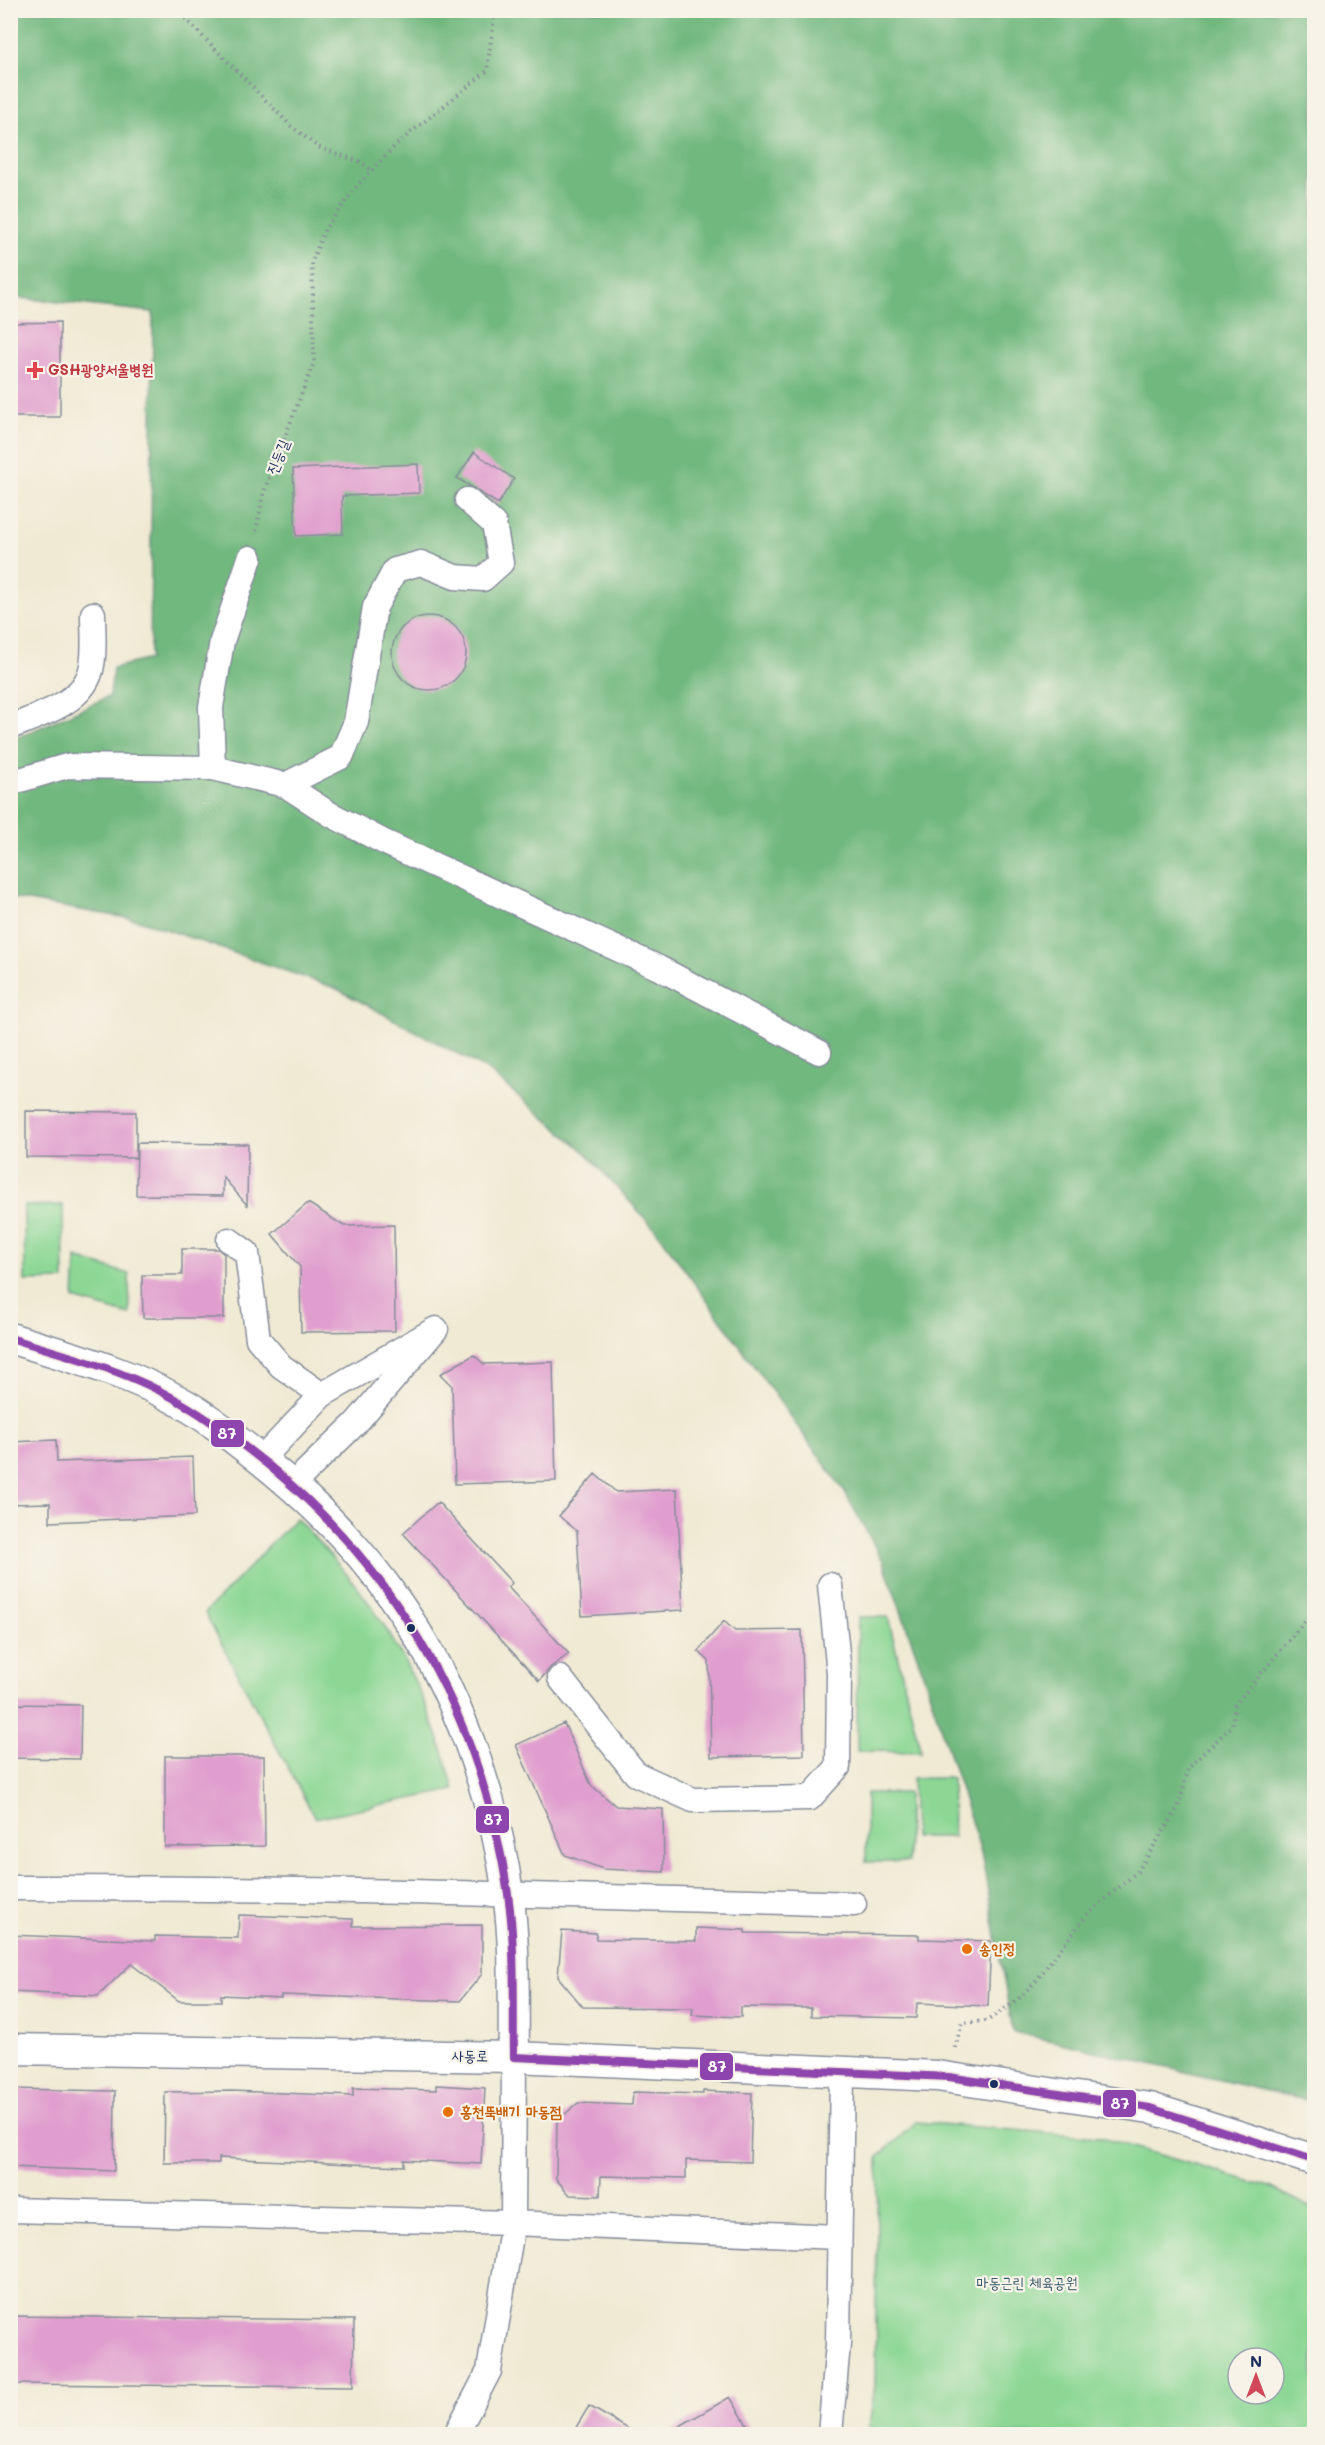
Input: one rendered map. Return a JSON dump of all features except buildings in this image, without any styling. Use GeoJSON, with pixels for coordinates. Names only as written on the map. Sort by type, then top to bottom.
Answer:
{"type":"FeatureCollection","features":[{"type":"Feature","properties":{"kind":"street"},"geometry":{"type":"LineString","coordinates":[[285,785],[341,757],[356,722],[375,607],[395,570],[421,563],[455,577],[483,579],[501,563],[494,524],[467,500]]}},
{"type":"Feature","properties":{"kind":"street"},"geometry":{"type":"LineString","coordinates":[[213,768],[211,707],[222,641],[250,558]]}},
{"type":"Feature","properties":{"kind":"street"},"geometry":{"type":"LineString","coordinates":[[10,727],[51,711],[82,690],[92,667],[93,614]]}},
{"type":"Feature","properties":{"kind":"street"},"geometry":{"type":"LineString","coordinates":[[10,783],[67,766],[213,768],[285,785],[330,814],[384,842],[659,968],[819,1052]]}},
{"type":"Feature","properties":{"kind":"street"},"geometry":{"type":"LineString","coordinates":[[229,1240],[248,1253],[258,1339],[281,1366],[322,1395]]}},
{"type":"Feature","properties":{"kind":"street"},"geometry":{"type":"LineString","coordinates":[[261,1460],[322,1395],[436,1329],[356,1423],[293,1484]]}},
{"type":"Feature","properties":{"kind":"street"},"geometry":{"type":"LineString","coordinates":[[10,1338],[94,1365],[176,1400],[293,1484],[355,1550],[398,1603],[442,1679],[471,1750],[493,1820],[508,1894],[514,2057],[513,2223],[489,2371],[456,2434]]}},
{"type":"Feature","properties":{"kind":"street"},"geometry":{"type":"LineString","coordinates":[[560,1678],[636,1774],[693,1800],[810,1798],[838,1767],[839,1673],[830,1585]]}},
{"type":"Feature","properties":{"kind":"street"},"geometry":{"type":"LineString","coordinates":[[10,1888],[147,1887],[854,1904]]}},
{"type":"Feature","properties":{"kind":"street","name":"사동로"},"geometry":{"type":"LineString","coordinates":[[10,2049],[514,2057],[949,2077],[1150,2108],[1314,2160]]}},
{"type":"Feature","properties":{"kind":"street"},"geometry":{"type":"LineString","coordinates":[[830,2434],[838,2344],[842,2071]]}},
{"type":"Feature","properties":{"kind":"street"},"geometry":{"type":"LineString","coordinates":[[10,2210],[513,2223],[838,2237]]}},
{"type":"Feature","properties":{"kind":"path"},"geometry":{"type":"LineString","coordinates":[[177,10],[291,126],[318,147],[361,162],[372,171]]}},
{"type":"Feature","properties":{"kind":"path","name":"진등길"},"geometry":{"type":"LineString","coordinates":[[250,558],[264,491],[314,362],[312,261],[325,230],[372,171],[398,143],[487,72],[495,10]]}},
{"type":"Feature","properties":{"kind":"path"},"geometry":{"type":"LineString","coordinates":[[949,2077],[962,2023],[987,2021],[1016,2001],[1035,1982],[1086,1916],[1138,1871],[1178,1808],[1189,1767],[1232,1726],[1234,1705],[1314,1610]]}},
{"type":"Feature","properties":{"kind":"green space"},"geometry":{"type":"Polygon","coordinates":[[[11,11],[1314,11],[1314,2102],[1013,2032],[981,1852],[922,1670],[883,1561],[844,1491],[659,1234],[584,1151],[486,1069],[335,988],[139,920],[11,898],[10,741],[110,696],[113,668],[150,659],[153,312],[11,297],[11,11]]]}},
{"type":"Feature","properties":{"kind":"green space"},"geometry":{"type":"Polygon","coordinates":[[[63,1205],[64,1280],[25,1281],[24,1206],[63,1205]]]}},
{"type":"Feature","properties":{"kind":"green space"},"geometry":{"type":"Polygon","coordinates":[[[76,1258],[129,1274],[130,1315],[74,1299],[76,1258]]]}},
{"type":"Feature","properties":{"kind":"green space"},"geometry":{"type":"Polygon","coordinates":[[[296,1518],[357,1587],[389,1633],[428,1710],[454,1790],[315,1818],[205,1613],[296,1518]]]}},
{"type":"Feature","properties":{"kind":"green space"},"geometry":{"type":"Polygon","coordinates":[[[858,1617],[888,1617],[921,1752],[857,1751],[858,1617]]]}},
{"type":"Feature","properties":{"kind":"green space"},"geometry":{"type":"Polygon","coordinates":[[[912,1778],[952,1778],[953,1837],[914,1837],[912,1778]]]}},
{"type":"Feature","properties":{"kind":"green space"},"geometry":{"type":"Polygon","coordinates":[[[866,1793],[908,1793],[908,1862],[866,1862],[866,1793]]]}},
{"type":"Feature","properties":{"kind":"green space","name":"마동근린 체육공원"},"geometry":{"type":"Polygon","coordinates":[[[916,2122],[1098,2137],[1270,2187],[1314,2209],[1314,2434],[868,2434],[875,2385],[878,2157],[916,2122]]]}},
{"type":"Feature","properties":{"kind":"transit line","name":"87"},"geometry":{"type":"LineString","coordinates":[[10,1338],[142,1382],[188,1407],[215,1425],[267,1464],[315,1507],[358,1554],[396,1603],[428,1656],[456,1711],[478,1769],[496,1830],[508,1894],[512,1935],[514,2057]]}},
{"type":"Feature","properties":{"kind":"transit line","name":"87"},"geometry":{"type":"LineString","coordinates":[[514,2057],[949,2077],[1150,2108],[1314,2160]]}},
{"type":"Feature","properties":{"kind":"place","name":"GSH광양서울병원"},"geometry":{"type":"Point","coordinates":[35,370]}},
{"type":"Feature","properties":{"kind":"place","name":"송인정"},"geometry":{"type":"Point","coordinates":[967,1949]}},
{"type":"Feature","properties":{"kind":"place","name":"홍천뚝배기 마동점"},"geometry":{"type":"Point","coordinates":[448,2112]}}]}
